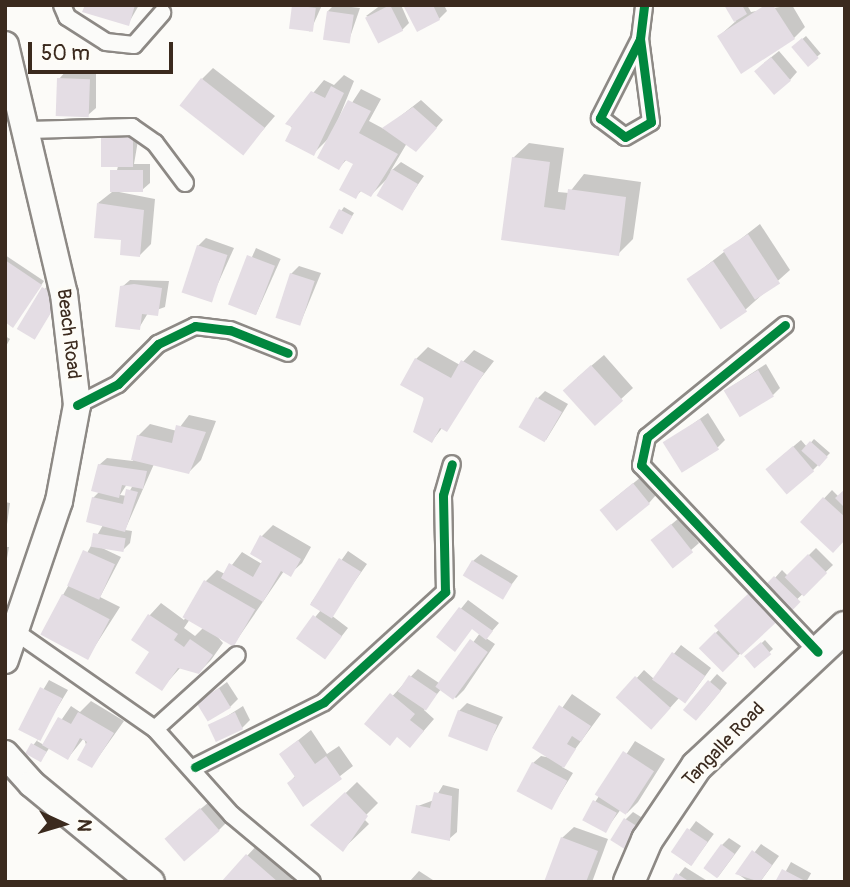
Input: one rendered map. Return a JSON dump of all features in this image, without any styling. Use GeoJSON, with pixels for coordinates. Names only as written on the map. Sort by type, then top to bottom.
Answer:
{"type":"FeatureCollection","features":[{"type":"Feature","properties":{"kind":"highway","name":"Tangalle Road"},"geometry":{"type":"LineString","coordinates":[[629,882],[647,840],[697,766],[845,627]]}},
{"type":"Feature","properties":{"kind":"main road","name":"Beach Road"},"geometry":{"type":"LineString","coordinates":[[5,45],[29,130],[64,294],[77,405],[59,501],[12,630],[5,660]]}},
{"type":"Feature","properties":{"kind":"main road"},"geometry":{"type":"LineString","coordinates":[[5,754],[32,784],[151,882]]}},
{"type":"Feature","properties":{"kind":"street"},"geometry":{"type":"LineString","coordinates":[[62,5],[67,17],[106,42],[134,45],[162,13]]}},
{"type":"Feature","properties":{"kind":"street"},"geometry":{"type":"LineString","coordinates":[[640,39],[600,118],[625,137],[650,122],[640,39],[644,5]]}},
{"type":"Feature","properties":{"kind":"street"},"geometry":{"type":"LineString","coordinates":[[29,130],[132,127],[155,143],[185,183]]}},
{"type":"Feature","properties":{"kind":"street"},"geometry":{"type":"LineString","coordinates":[[785,325],[647,437],[641,465],[818,652]]}},
{"type":"Feature","properties":{"kind":"street"},"geometry":{"type":"LineString","coordinates":[[77,405],[118,384],[158,344],[195,326],[230,330],[288,353]]}},
{"type":"Feature","properties":{"kind":"street"},"geometry":{"type":"LineString","coordinates":[[195,767],[324,702],[445,592],[443,495],[452,464]]}},
{"type":"Feature","properties":{"kind":"street"},"geometry":{"type":"LineString","coordinates":[[12,630],[155,729],[195,767],[232,816],[313,882]]}},
{"type":"Feature","properties":{"kind":"street"},"geometry":{"type":"LineString","coordinates":[[155,729],[237,655]]}},
{"type":"Feature","properties":{"kind":"building"},"geometry":{"type":"Polygon","coordinates":[[[85,5],[135,5],[129,26],[82,12],[85,5]]]}},
{"type":"Feature","properties":{"kind":"building"},"geometry":{"type":"Polygon","coordinates":[[[292,5],[316,8],[313,32],[289,29],[292,5]]]}},
{"type":"Feature","properties":{"kind":"building"},"geometry":{"type":"Polygon","coordinates":[[[390,5],[403,31],[378,44],[365,18],[390,5]]]}},
{"type":"Feature","properties":{"kind":"building"},"geometry":{"type":"Polygon","coordinates":[[[403,5],[433,5],[440,20],[417,32],[403,5]]]}},
{"type":"Feature","properties":{"kind":"building"},"geometry":{"type":"Polygon","coordinates":[[[724,5],[742,5],[747,14],[734,22],[724,5]]]}},
{"type":"Feature","properties":{"kind":"building"},"geometry":{"type":"Polygon","coordinates":[[[765,5],[773,5],[795,39],[741,74],[717,36],[765,5]]]}},
{"type":"Feature","properties":{"kind":"building"},"geometry":{"type":"Polygon","coordinates":[[[327,11],[354,15],[350,43],[323,40],[327,11]]]}},
{"type":"Feature","properties":{"kind":"building"},"geometry":{"type":"Polygon","coordinates":[[[802,38],[819,58],[808,67],[791,47],[802,38]]]}},
{"type":"Feature","properties":{"kind":"building"},"geometry":{"type":"Polygon","coordinates":[[[771,57],[791,81],[774,95],[754,71],[771,57]]]}},
{"type":"Feature","properties":{"kind":"building"},"geometry":{"type":"Polygon","coordinates":[[[57,78],[90,79],[89,117],[56,116],[57,78]]]}},
{"type":"Feature","properties":{"kind":"building"},"geometry":{"type":"Polygon","coordinates":[[[201,78],[265,128],[243,155],[179,106],[201,78]]]}},
{"type":"Feature","properties":{"kind":"building"},"geometry":{"type":"Polygon","coordinates":[[[331,86],[344,93],[314,156],[285,141],[292,127],[285,124],[311,91],[325,98],[331,86]]]}},
{"type":"Feature","properties":{"kind":"building"},"geometry":{"type":"Polygon","coordinates":[[[348,100],[371,111],[359,133],[398,154],[371,197],[360,191],[356,199],[339,190],[353,164],[345,160],[339,170],[317,158],[348,100]]]}},
{"type":"Feature","properties":{"kind":"building"},"geometry":{"type":"Polygon","coordinates":[[[413,107],[437,128],[416,152],[382,128],[413,107]]]}},
{"type":"Feature","properties":{"kind":"building"},"geometry":{"type":"Polygon","coordinates":[[[101,136],[133,136],[133,167],[101,167],[101,136]]]}},
{"type":"Feature","properties":{"kind":"building"},"geometry":{"type":"Polygon","coordinates":[[[512,157],[550,162],[544,207],[565,210],[568,189],[626,197],[619,256],[501,240],[512,157]]]}},
{"type":"Feature","properties":{"kind":"building"},"geometry":{"type":"Polygon","coordinates":[[[392,169],[418,184],[402,211],[376,196],[392,169]]]}},
{"type":"Feature","properties":{"kind":"building"},"geometry":{"type":"Polygon","coordinates":[[[110,170],[143,170],[143,192],[110,192],[110,170]]]}},
{"type":"Feature","properties":{"kind":"building"},"geometry":{"type":"Polygon","coordinates":[[[97,203],[144,210],[140,257],[120,255],[121,240],[94,238],[97,203]]]}},
{"type":"Feature","properties":{"kind":"building"},"geometry":{"type":"Polygon","coordinates":[[[339,209],[352,216],[342,235],[329,228],[339,209]]]}},
{"type":"Feature","properties":{"kind":"building"},"geometry":{"type":"Polygon","coordinates":[[[748,234],[780,283],[755,300],[723,250],[748,234]]]}},
{"type":"Feature","properties":{"kind":"building"},"geometry":{"type":"Polygon","coordinates":[[[197,245],[227,255],[212,302],[182,293],[197,245]]]}},
{"type":"Feature","properties":{"kind":"building"},"geometry":{"type":"Polygon","coordinates":[[[247,255],[275,266],[256,315],[228,304],[247,255]]]}},
{"type":"Feature","properties":{"kind":"building"},"geometry":{"type":"Polygon","coordinates":[[[5,260],[42,285],[13,328],[5,322],[5,260]]]}},
{"type":"Feature","properties":{"kind":"building"},"geometry":{"type":"Polygon","coordinates":[[[713,261],[747,312],[721,329],[686,279],[713,261]]]}},
{"type":"Feature","properties":{"kind":"building"},"geometry":{"type":"Polygon","coordinates":[[[290,273],[315,281],[300,326],[275,318],[290,273]]]}},
{"type":"Feature","properties":{"kind":"building"},"geometry":{"type":"Polygon","coordinates":[[[134,284],[162,288],[158,316],[142,314],[140,330],[115,327],[120,286],[134,284]]]}},
{"type":"Feature","properties":{"kind":"building"},"geometry":{"type":"Polygon","coordinates":[[[42,287],[60,298],[35,340],[17,329],[42,287]]]}},
{"type":"Feature","properties":{"kind":"building"},"geometry":{"type":"Polygon","coordinates":[[[415,358],[451,378],[461,360],[484,373],[447,432],[440,428],[432,443],[413,432],[424,398],[400,385],[415,358]]]}},
{"type":"Feature","properties":{"kind":"building"},"geometry":{"type":"Polygon","coordinates":[[[591,365],[623,401],[595,426],[563,390],[591,365]]]}},
{"type":"Feature","properties":{"kind":"building"},"geometry":{"type":"Polygon","coordinates":[[[758,370],[774,397],[740,417],[724,391],[758,370]]]}},
{"type":"Feature","properties":{"kind":"building"},"geometry":{"type":"Polygon","coordinates":[[[536,397],[562,412],[544,442],[518,427],[536,397]]]}},
{"type":"Feature","properties":{"kind":"building"},"geometry":{"type":"Polygon","coordinates":[[[700,419],[719,450],[682,473],[663,442],[700,419]]]}},
{"type":"Feature","properties":{"kind":"building"},"geometry":{"type":"Polygon","coordinates":[[[176,425],[206,432],[189,474],[131,460],[137,435],[172,443],[176,425]]]}},
{"type":"Feature","properties":{"kind":"building"},"geometry":{"type":"Polygon","coordinates":[[[810,441],[828,457],[819,467],[801,451],[810,441]]]}},
{"type":"Feature","properties":{"kind":"building"},"geometry":{"type":"Polygon","coordinates":[[[793,446],[814,471],[787,494],[765,469],[793,446]]]}},
{"type":"Feature","properties":{"kind":"building"},"geometry":{"type":"Polygon","coordinates":[[[98,464],[147,471],[143,489],[122,485],[119,498],[91,491],[98,464]]]}},
{"type":"Feature","properties":{"kind":"building"},"geometry":{"type":"Polygon","coordinates":[[[633,483],[650,504],[617,531],[600,510],[633,483]]]}},
{"type":"Feature","properties":{"kind":"building"},"geometry":{"type":"Polygon","coordinates":[[[126,489],[138,492],[125,532],[86,522],[92,497],[123,504],[126,489]]]}},
{"type":"Feature","properties":{"kind":"building"},"geometry":{"type":"Polygon","coordinates":[[[845,489],[845,508],[835,498],[845,489]]]}},
{"type":"Feature","properties":{"kind":"building"},"geometry":{"type":"Polygon","coordinates":[[[823,497],[845,517],[845,540],[833,553],[800,522],[823,497]]]}},
{"type":"Feature","properties":{"kind":"building"},"geometry":{"type":"Polygon","coordinates":[[[671,524],[693,552],[673,568],[651,540],[671,524]]]}},
{"type":"Feature","properties":{"kind":"building"},"geometry":{"type":"Polygon","coordinates":[[[93,533],[126,538],[123,552],[91,547],[93,533]]]}},
{"type":"Feature","properties":{"kind":"building"},"geometry":{"type":"Polygon","coordinates":[[[260,535],[301,559],[291,577],[281,571],[263,602],[221,578],[229,563],[253,577],[262,561],[250,554],[260,535]]]}},
{"type":"Feature","properties":{"kind":"building"},"geometry":{"type":"Polygon","coordinates":[[[83,550],[115,564],[99,600],[67,586],[83,550]]]}},
{"type":"Feature","properties":{"kind":"building"},"geometry":{"type":"Polygon","coordinates":[[[808,554],[827,573],[804,596],[785,577],[808,554]]]}},
{"type":"Feature","properties":{"kind":"building"},"geometry":{"type":"Polygon","coordinates":[[[339,558],[361,572],[332,618],[310,605],[339,558]]]}},
{"type":"Feature","properties":{"kind":"building"},"geometry":{"type":"Polygon","coordinates":[[[472,560],[512,584],[503,600],[463,575],[472,560]]]}},
{"type":"Feature","properties":{"kind":"building"},"geometry":{"type":"Polygon","coordinates":[[[774,576],[801,602],[790,613],[763,588],[774,576]]]}},
{"type":"Feature","properties":{"kind":"building"},"geometry":{"type":"Polygon","coordinates":[[[204,580],[255,610],[234,647],[182,617],[204,580]]]}},
{"type":"Feature","properties":{"kind":"building"},"geometry":{"type":"Polygon","coordinates":[[[749,593],[776,622],[741,655],[714,626],[749,593]]]}},
{"type":"Feature","properties":{"kind":"building"},"geometry":{"type":"Polygon","coordinates":[[[62,594],[110,619],[88,660],[40,635],[62,594]]]}},
{"type":"Feature","properties":{"kind":"building"},"geometry":{"type":"Polygon","coordinates":[[[459,607],[493,631],[486,640],[472,629],[455,652],[436,637],[459,607]]]}},
{"type":"Feature","properties":{"kind":"building"},"geometry":{"type":"Polygon","coordinates":[[[148,614],[178,634],[174,640],[184,647],[190,639],[213,655],[199,674],[178,668],[162,691],[135,673],[149,652],[131,640],[148,614]]]}},
{"type":"Feature","properties":{"kind":"building"},"geometry":{"type":"Polygon","coordinates":[[[313,615],[342,636],[325,660],[296,638],[313,615]]]}},
{"type":"Feature","properties":{"kind":"building"},"geometry":{"type":"Polygon","coordinates":[[[715,632],[739,656],[723,672],[699,648],[715,632]]]}},
{"type":"Feature","properties":{"kind":"building"},"geometry":{"type":"Polygon","coordinates":[[[470,639],[488,652],[453,700],[435,687],[470,639]]]}},
{"type":"Feature","properties":{"kind":"building"},"geometry":{"type":"Polygon","coordinates":[[[761,642],[771,654],[754,668],[744,656],[761,642]]]}},
{"type":"Feature","properties":{"kind":"building"},"geometry":{"type":"Polygon","coordinates":[[[672,652],[705,676],[685,704],[652,680],[672,652]]]}},
{"type":"Feature","properties":{"kind":"building"},"geometry":{"type":"Polygon","coordinates":[[[409,675],[437,694],[426,711],[398,692],[409,675]]]}},
{"type":"Feature","properties":{"kind":"building"},"geometry":{"type":"Polygon","coordinates":[[[635,676],[671,708],[651,730],[616,698],[635,676]]]}},
{"type":"Feature","properties":{"kind":"building"},"geometry":{"type":"Polygon","coordinates":[[[708,680],[721,691],[696,721],[683,710],[708,680]]]}},
{"type":"Feature","properties":{"kind":"building"},"geometry":{"type":"Polygon","coordinates":[[[40,687],[62,698],[40,741],[18,730],[40,687]]]}},
{"type":"Feature","properties":{"kind":"building"},"geometry":{"type":"Polygon","coordinates":[[[219,688],[231,708],[208,722],[196,702],[219,688]]]}},
{"type":"Feature","properties":{"kind":"building"},"geometry":{"type":"Polygon","coordinates":[[[390,693],[415,714],[410,720],[424,731],[410,748],[397,737],[390,746],[364,724],[390,693]]]}},
{"type":"Feature","properties":{"kind":"building"},"geometry":{"type":"Polygon","coordinates":[[[559,705],[591,726],[581,742],[572,736],[567,744],[576,749],[564,768],[532,748],[559,705]]]}},
{"type":"Feature","properties":{"kind":"building"},"geometry":{"type":"Polygon","coordinates":[[[458,710],[497,725],[487,751],[448,736],[458,710]]]}},
{"type":"Feature","properties":{"kind":"building"},"geometry":{"type":"Polygon","coordinates":[[[78,712],[114,733],[92,768],[77,760],[87,742],[80,738],[68,760],[42,745],[58,717],[71,724],[78,712]]]}},
{"type":"Feature","properties":{"kind":"building"},"geometry":{"type":"Polygon","coordinates":[[[235,712],[243,729],[216,742],[208,725],[235,712]]]}},
{"type":"Feature","properties":{"kind":"building"},"geometry":{"type":"Polygon","coordinates":[[[298,740],[315,764],[326,756],[342,779],[303,807],[287,783],[295,777],[279,754],[298,740]]]}},
{"type":"Feature","properties":{"kind":"building"},"geometry":{"type":"Polygon","coordinates":[[[31,743],[47,752],[41,762],[25,753],[31,743]]]}},
{"type":"Feature","properties":{"kind":"building"},"geometry":{"type":"Polygon","coordinates":[[[623,751],[654,771],[626,815],[595,795],[623,751]]]}},
{"type":"Feature","properties":{"kind":"building"},"geometry":{"type":"Polygon","coordinates":[[[532,762],[567,781],[552,810],[517,791],[532,762]]]}},
{"type":"Feature","properties":{"kind":"building"},"geometry":{"type":"Polygon","coordinates":[[[345,792],[368,816],[343,852],[310,825],[345,792]]]}},
{"type":"Feature","properties":{"kind":"building"},"geometry":{"type":"Polygon","coordinates":[[[434,792],[452,796],[450,841],[411,833],[416,805],[430,808],[434,792]]]}},
{"type":"Feature","properties":{"kind":"building"},"geometry":{"type":"Polygon","coordinates":[[[593,800],[617,813],[606,833],[582,820],[593,800]]]}},
{"type":"Feature","properties":{"kind":"building"},"geometry":{"type":"Polygon","coordinates":[[[200,808],[220,831],[184,861],[165,839],[200,808]]]}},
{"type":"Feature","properties":{"kind":"building"},"geometry":{"type":"Polygon","coordinates":[[[624,818],[643,830],[629,852],[610,840],[624,818]]]}},
{"type":"Feature","properties":{"kind":"building"},"geometry":{"type":"Polygon","coordinates":[[[687,828],[708,842],[692,866],[671,852],[687,828]]]}},
{"type":"Feature","properties":{"kind":"building"},"geometry":{"type":"Polygon","coordinates":[[[561,837],[598,851],[586,882],[544,882],[561,837]]]}},
{"type":"Feature","properties":{"kind":"building"},"geometry":{"type":"Polygon","coordinates":[[[721,844],[735,854],[717,878],[703,868],[721,844]]]}},
{"type":"Feature","properties":{"kind":"building"},"geometry":{"type":"Polygon","coordinates":[[[752,850],[772,865],[760,882],[735,874],[752,850]]]}},
{"type":"Feature","properties":{"kind":"building"},"geometry":{"type":"Polygon","coordinates":[[[246,854],[278,882],[221,882],[246,854]]]}},
{"type":"Feature","properties":{"kind":"building"},"geometry":{"type":"Polygon","coordinates":[[[782,869],[807,882],[775,882],[782,869]]]}},
{"type":"Feature","properties":{"kind":"building"},"geometry":{"type":"Polygon","coordinates":[[[676,873],[690,882],[671,882],[676,873]]]}},
{"type":"Feature","properties":{"kind":"cycle path"},"geometry":{"type":"LineString","coordinates":[[640,39],[600,118],[625,137],[651,122],[640,39],[644,5]]}},
{"type":"Feature","properties":{"kind":"cycle path"},"geometry":{"type":"LineString","coordinates":[[785,325],[647,437],[641,465],[818,652]]}},
{"type":"Feature","properties":{"kind":"cycle path"},"geometry":{"type":"LineString","coordinates":[[77,405],[118,384],[158,344],[195,326],[230,330],[288,353]]}},
{"type":"Feature","properties":{"kind":"cycle path"},"geometry":{"type":"LineString","coordinates":[[195,767],[324,702],[445,592],[443,495],[452,464]]}}]}
